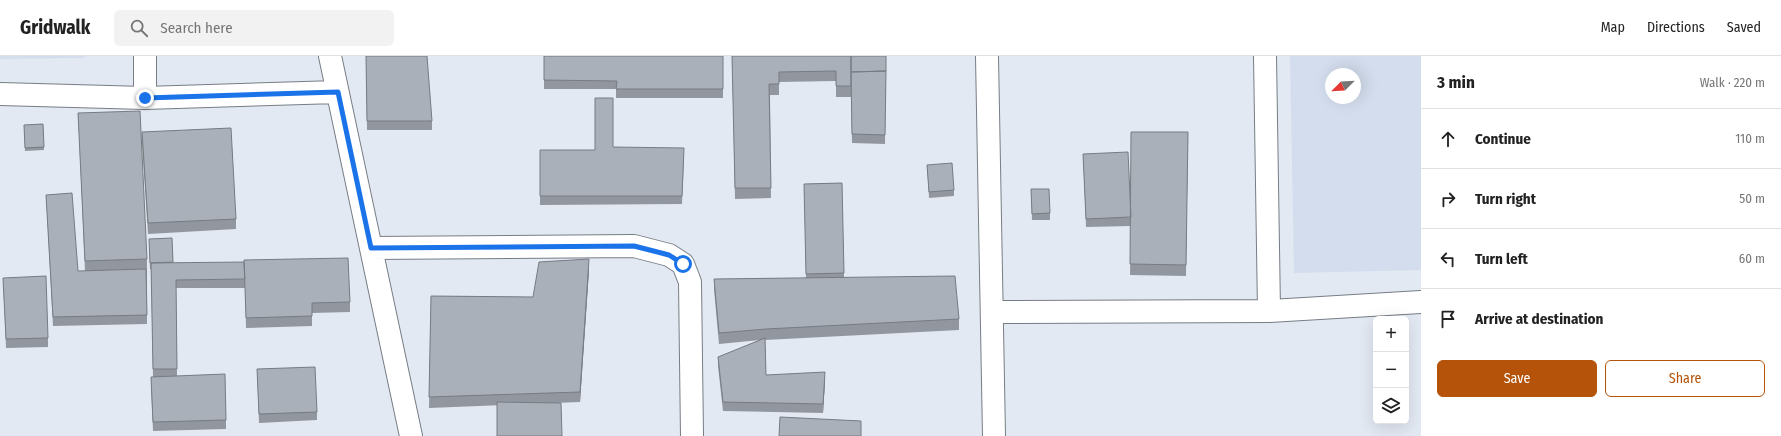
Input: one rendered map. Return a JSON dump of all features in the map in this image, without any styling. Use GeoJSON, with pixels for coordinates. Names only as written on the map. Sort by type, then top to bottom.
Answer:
{"type":"FeatureCollection","features":[{"type":"Feature","properties":{"kind":"street"},"geometry":{"type":"LineString","coordinates":[[145,56],[145,98]]}},
{"type":"Feature","properties":{"kind":"street"},"geometry":{"type":"LineString","coordinates":[[330,56],[411,436]]}},
{"type":"Feature","properties":{"kind":"street"},"geometry":{"type":"LineString","coordinates":[[987,56],[994,436]]}},
{"type":"Feature","properties":{"kind":"street"},"geometry":{"type":"LineString","coordinates":[[1265,56],[1269,311]]}},
{"type":"Feature","properties":{"kind":"street"},"geometry":{"type":"LineString","coordinates":[[0,94],[145,98],[338,92]]}},
{"type":"Feature","properties":{"kind":"street"},"geometry":{"type":"LineString","coordinates":[[371,248],[634,246],[669,255],[683,264],[690,282],[692,436]]}},
{"type":"Feature","properties":{"kind":"street"},"geometry":{"type":"LineString","coordinates":[[992,312],[1269,311],[1421,302]]}},
{"type":"Feature","properties":{"kind":"shaded area"},"geometry":{"type":"Polygon","coordinates":[[[0,56],[86,56],[83,58],[0,59],[0,56]]]}},
{"type":"Feature","properties":{"kind":"shaded area"},"geometry":{"type":"Polygon","coordinates":[[[1290,56],[1421,56],[1421,270],[1294,273],[1290,56]]]}},
{"type":"Feature","properties":{"kind":"building"},"geometry":{"type":"Polygon","coordinates":[[[366,56],[427,56],[432,121],[367,121],[366,56]]]}},
{"type":"Feature","properties":{"kind":"building"},"geometry":{"type":"Polygon","coordinates":[[[544,56],[723,56],[723,89],[616,89],[617,81],[544,80],[544,56]]]}},
{"type":"Feature","properties":{"kind":"building"},"geometry":{"type":"Polygon","coordinates":[[[732,56],[851,56],[851,86],[836,86],[836,71],[779,72],[779,84],[769,84],[771,188],[735,188],[732,56]]]}},
{"type":"Feature","properties":{"kind":"building"},"geometry":{"type":"Polygon","coordinates":[[[851,56],[886,56],[886,71],[851,72],[851,56]]]}},
{"type":"Feature","properties":{"kind":"building"},"geometry":{"type":"Polygon","coordinates":[[[886,71],[885,135],[852,134],[851,72],[886,71]]]}},
{"type":"Feature","properties":{"kind":"building"},"geometry":{"type":"Polygon","coordinates":[[[595,98],[613,98],[613,147],[684,148],[682,196],[540,196],[540,150],[595,150],[595,98]]]}},
{"type":"Feature","properties":{"kind":"building"},"geometry":{"type":"Polygon","coordinates":[[[140,111],[147,259],[85,261],[78,113],[140,111]]]}},
{"type":"Feature","properties":{"kind":"building"},"geometry":{"type":"Polygon","coordinates":[[[43,124],[44,147],[25,148],[24,125],[43,124]]]}},
{"type":"Feature","properties":{"kind":"building"},"geometry":{"type":"Polygon","coordinates":[[[231,128],[236,219],[148,223],[142,132],[231,128]]]}},
{"type":"Feature","properties":{"kind":"building"},"geometry":{"type":"Polygon","coordinates":[[[1131,132],[1188,132],[1186,265],[1130,264],[1131,132]]]}},
{"type":"Feature","properties":{"kind":"building"},"geometry":{"type":"Polygon","coordinates":[[[1128,152],[1131,217],[1086,219],[1083,154],[1128,152]]]}},
{"type":"Feature","properties":{"kind":"building"},"geometry":{"type":"Polygon","coordinates":[[[952,163],[954,190],[929,192],[927,165],[952,163]]]}},
{"type":"Feature","properties":{"kind":"building"},"geometry":{"type":"Polygon","coordinates":[[[842,183],[844,273],[806,274],[804,184],[842,183]]]}},
{"type":"Feature","properties":{"kind":"building"},"geometry":{"type":"Polygon","coordinates":[[[1031,189],[1049,189],[1050,213],[1032,214],[1031,189]]]}},
{"type":"Feature","properties":{"kind":"building"},"geometry":{"type":"Polygon","coordinates":[[[72,193],[78,271],[146,269],[147,315],[53,317],[46,195],[72,193]]]}},
{"type":"Feature","properties":{"kind":"building"},"geometry":{"type":"Polygon","coordinates":[[[172,238],[173,262],[150,263],[149,239],[172,238]]]}},
{"type":"Feature","properties":{"kind":"building"},"geometry":{"type":"Polygon","coordinates":[[[348,258],[350,302],[312,303],[312,316],[246,318],[244,260],[348,258]]]}},
{"type":"Feature","properties":{"kind":"building"},"geometry":{"type":"Polygon","coordinates":[[[589,259],[580,392],[429,397],[431,296],[533,297],[539,262],[589,259]]]}},
{"type":"Feature","properties":{"kind":"building"},"geometry":{"type":"Polygon","coordinates":[[[244,262],[245,279],[176,280],[177,369],[153,369],[151,263],[244,262]]]}},
{"type":"Feature","properties":{"kind":"building"},"geometry":{"type":"Polygon","coordinates":[[[46,276],[48,338],[6,339],[3,278],[46,276]]]}},
{"type":"Feature","properties":{"kind":"building"},"geometry":{"type":"Polygon","coordinates":[[[955,276],[959,319],[766,329],[719,333],[714,279],[955,276]]]}},
{"type":"Feature","properties":{"kind":"building"},"geometry":{"type":"Polygon","coordinates":[[[765,338],[766,375],[825,372],[823,404],[723,402],[718,357],[765,338]]]}},
{"type":"Feature","properties":{"kind":"building"},"geometry":{"type":"Polygon","coordinates":[[[315,367],[317,412],[259,414],[257,369],[315,367]]]}},
{"type":"Feature","properties":{"kind":"building"},"geometry":{"type":"Polygon","coordinates":[[[225,374],[226,420],[153,422],[151,377],[225,374]]]}},
{"type":"Feature","properties":{"kind":"building"},"geometry":{"type":"Polygon","coordinates":[[[497,402],[561,403],[562,436],[497,436],[497,402]]]}},
{"type":"Feature","properties":{"kind":"building"},"geometry":{"type":"Polygon","coordinates":[[[780,417],[861,421],[861,436],[779,436],[780,417]]]}},
{"type":"Feature","properties":{"kind":"route"},"geometry":{"type":"LineString","coordinates":[[145,98],[338,92],[371,248],[634,246],[669,255],[683,264]]}}]}
